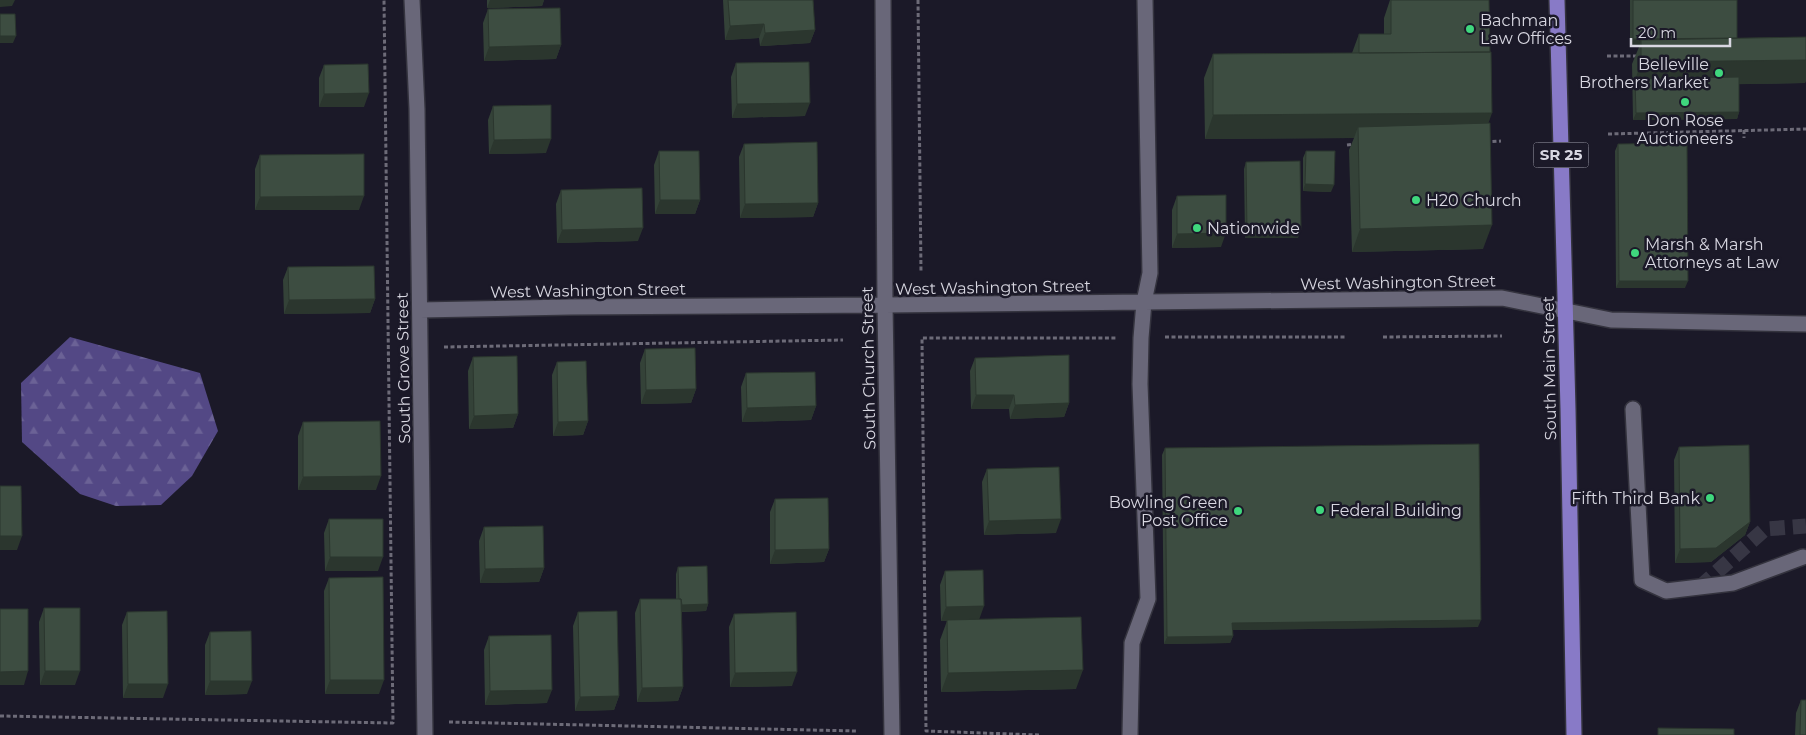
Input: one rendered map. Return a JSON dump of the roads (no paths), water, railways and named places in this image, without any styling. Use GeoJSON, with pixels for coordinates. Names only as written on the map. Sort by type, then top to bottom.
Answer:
{"type":"FeatureCollection","features":[{"type":"Feature","properties":{"kind":"main road","name":"South Main Street"},"geometry":{"type":"LineString","coordinates":[[1557,0],[1566,310],[1574,735]]}},
{"type":"Feature","properties":{"kind":"street","name":"South Grove Street"},"geometry":{"type":"LineString","coordinates":[[412,0],[417,109],[425,735]]}},
{"type":"Feature","properties":{"kind":"street","name":"South Church Street"},"geometry":{"type":"LineString","coordinates":[[882,0],[892,735]]}},
{"type":"Feature","properties":{"kind":"street"},"geometry":{"type":"LineString","coordinates":[[1130,735],[1132,643],[1148,599],[1140,384],[1144,302],[1150,273],[1145,0]]}},
{"type":"Feature","properties":{"kind":"street","name":"West Washington Street"},"geometry":{"type":"LineString","coordinates":[[420,310],[1502,298],[1611,320],[1806,324]]}},
{"type":"Feature","properties":{"kind":"street"},"geometry":{"type":"LineString","coordinates":[[1633,408],[1642,580],[1666,591],[1734,583],[1803,557]]}},
{"type":"Feature","properties":{"kind":"tunnel"},"geometry":{"type":"LineString","coordinates":[[1700,587],[1765,529],[1806,526]]}},
{"type":"Feature","properties":{"kind":"place","name":"Bachman Law Offices"},"geometry":{"type":"Point","coordinates":[1470,29]}},
{"type":"Feature","properties":{"kind":"place","name":"Belleville Brothers Market"},"geometry":{"type":"Point","coordinates":[1719,73]}},
{"type":"Feature","properties":{"kind":"place","name":"Don Rose Auctioneers"},"geometry":{"type":"Point","coordinates":[1685,102]}},
{"type":"Feature","properties":{"kind":"place","name":"H20 Church"},"geometry":{"type":"Point","coordinates":[1416,200]}},
{"type":"Feature","properties":{"kind":"place","name":"Nationwide"},"geometry":{"type":"Point","coordinates":[1197,228]}},
{"type":"Feature","properties":{"kind":"place","name":"Marsh & Marsh Attorneys at Law"},"geometry":{"type":"Point","coordinates":[1635,253]}},
{"type":"Feature","properties":{"kind":"place","name":"Fifth Third Bank"},"geometry":{"type":"Point","coordinates":[1710,498]}},
{"type":"Feature","properties":{"kind":"place","name":"Federal Building"},"geometry":{"type":"Point","coordinates":[1320,510]}},
{"type":"Feature","properties":{"kind":"place","name":"Bowling Green Post Office"},"geometry":{"type":"Point","coordinates":[1238,511]}}]}
